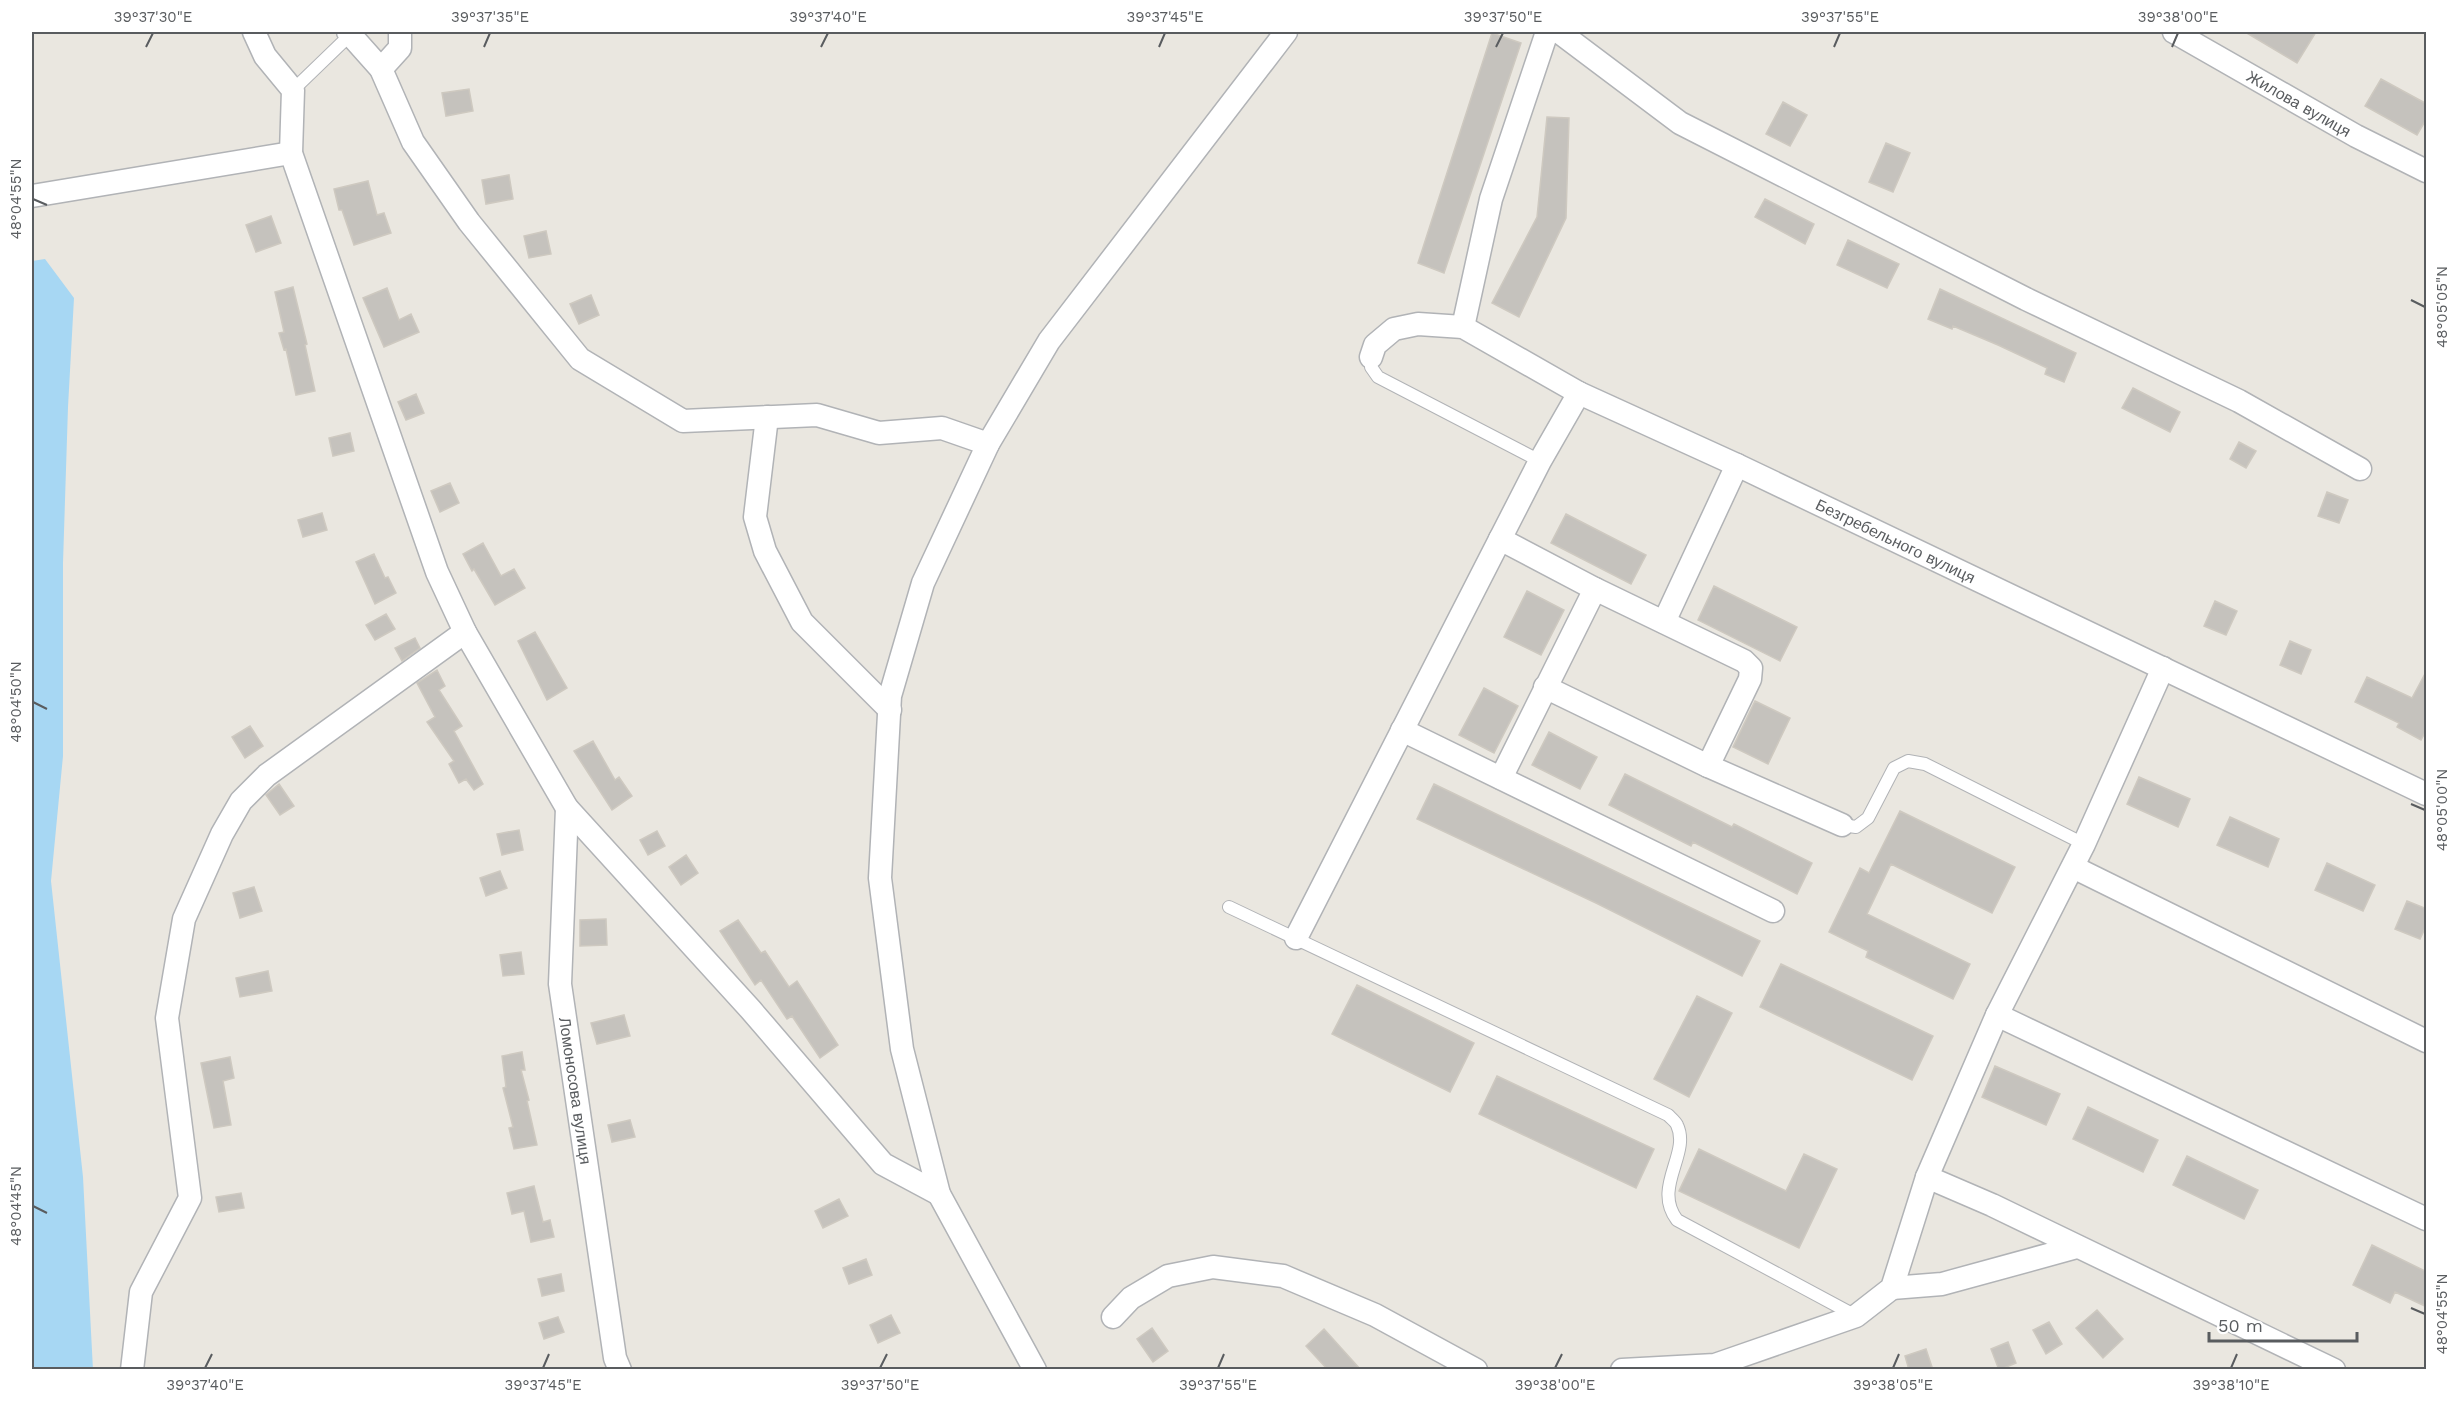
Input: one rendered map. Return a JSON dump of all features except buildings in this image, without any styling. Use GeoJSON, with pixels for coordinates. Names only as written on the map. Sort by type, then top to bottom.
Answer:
{"type":"FeatureCollection","features":[{"type":"Feature","properties":{"kind":"street"},"geometry":{"type":"LineString","coordinates":[[254,32],[265,56],[293,90],[291,153],[437,572],[465,632],[567,808],[751,1010],[883,1164],[939,1194]]}},
{"type":"Feature","properties":{"kind":"street"},"geometry":{"type":"LineString","coordinates":[[381,69],[400,48],[400,32]]}},
{"type":"Feature","properties":{"kind":"street"},"geometry":{"type":"LineString","coordinates":[[1035,1370],[939,1194],[902,1048],[880,878],[890,696],[923,583],[988,444],[1049,341],[1286,32]]}},
{"type":"Feature","properties":{"kind":"street"},"geometry":{"type":"LineString","coordinates":[[1463,327],[1491,199],[1548,32]]}},
{"type":"Feature","properties":{"kind":"street"},"geometry":{"type":"LineString","coordinates":[[1559,32],[1680,123],[2026,299],[2239,401],[2360,469]]}},
{"type":"Feature","properties":{"kind":"street","name":"Жилова вулиця"},"geometry":{"type":"LineString","coordinates":[[2175,32],[2356,136],[2427,171]]}},
{"type":"Feature","properties":{"kind":"street"},"geometry":{"type":"LineString","coordinates":[[349,33],[381,69],[414,142],[469,222],[580,359],[683,421],[816,415],[879,433],[942,428],[988,444]]}},
{"type":"Feature","properties":{"kind":"street"},"geometry":{"type":"LineString","coordinates":[[32,196],[291,153]]}},
{"type":"Feature","properties":{"kind":"street","name":"Безгребельного вулиця"},"geometry":{"type":"LineString","coordinates":[[1371,357],[1375,345],[1394,329],[1418,324],[1463,327],[1579,393],[1737,465],[2427,794]]}},
{"type":"Feature","properties":{"kind":"street"},"geometry":{"type":"LineString","coordinates":[[1296,938],[1540,461],[1579,393]]}},
{"type":"Feature","properties":{"kind":"street"},"geometry":{"type":"LineString","coordinates":[[767,417],[755,517],[765,551],[802,622],[890,710]]}},
{"type":"Feature","properties":{"kind":"street"},"geometry":{"type":"LineString","coordinates":[[1664,622],[1737,465]]}},
{"type":"Feature","properties":{"kind":"street"},"geometry":{"type":"LineString","coordinates":[[1500,539],[1744,661],[1751,668],[1750,679],[1708,766]]}},
{"type":"Feature","properties":{"kind":"street"},"geometry":{"type":"LineString","coordinates":[[1501,778],[1595,588]]}},
{"type":"Feature","properties":{"kind":"street"},"geometry":{"type":"LineString","coordinates":[[132,1370],[141,1292],[190,1198],[167,1018],[184,919],[241,801],[267,775],[465,632]]}},
{"type":"Feature","properties":{"kind":"street"},"geometry":{"type":"LineString","coordinates":[[1892,1288],[1927,1177],[1997,1015],[2073,867],[2163,668]]}},
{"type":"Feature","properties":{"kind":"street"},"geometry":{"type":"LineString","coordinates":[[1545,687],[1708,766],[1842,825]]}},
{"type":"Feature","properties":{"kind":"street"},"geometry":{"type":"LineString","coordinates":[[1402,729],[1773,911]]}},
{"type":"Feature","properties":{"kind":"street","name":"Ломоносова вулиця"},"geometry":{"type":"LineString","coordinates":[[567,808],[560,984],[615,1358],[620,1370]]}},
{"type":"Feature","properties":{"kind":"street"},"geometry":{"type":"LineString","coordinates":[[2073,867],[2427,1041]]}},
{"type":"Feature","properties":{"kind":"street"},"geometry":{"type":"LineString","coordinates":[[1997,1015],[2427,1219]]}},
{"type":"Feature","properties":{"kind":"street"},"geometry":{"type":"LineString","coordinates":[[1927,1177],[1992,1205],[2328,1368]]}},
{"type":"Feature","properties":{"kind":"street"},"geometry":{"type":"LineString","coordinates":[[1622,1370],[1715,1365],[1856,1316],[1892,1288],[1942,1284],[2077,1247]]}},
{"type":"Feature","properties":{"kind":"street"},"geometry":{"type":"LineString","coordinates":[[1113,1317],[1131,1298],[1168,1276],[1213,1267],[1283,1276],[1375,1315],[1476,1370]]}},
{"type":"Feature","properties":{"kind":"lane"},"geometry":{"type":"LineString","coordinates":[[293,90],[349,33]]}},
{"type":"Feature","properties":{"kind":"lane"},"geometry":{"type":"LineString","coordinates":[[1371,357],[1371,368],[1378,377],[1540,461]]}},
{"type":"Feature","properties":{"kind":"lane"},"geometry":{"type":"LineString","coordinates":[[1842,825],[1856,827],[1868,818],[1894,768],[1908,761],[1925,764],[2084,844]]}},
{"type":"Feature","properties":{"kind":"lane"},"geometry":{"type":"LineString","coordinates":[[1229,906],[1668,1115],[1677,1125],[1680,1140],[1667,1198],[1669,1210],[1677,1220],[1856,1316]]}},
{"type":"Feature","properties":{"kind":"water"},"geometry":{"type":"Polygon","coordinates":[[[45,259],[74,298],[63,563],[63,756],[51,881],[83,1177],[93,1370],[32,1369],[32,261],[45,259]]]}}]}
